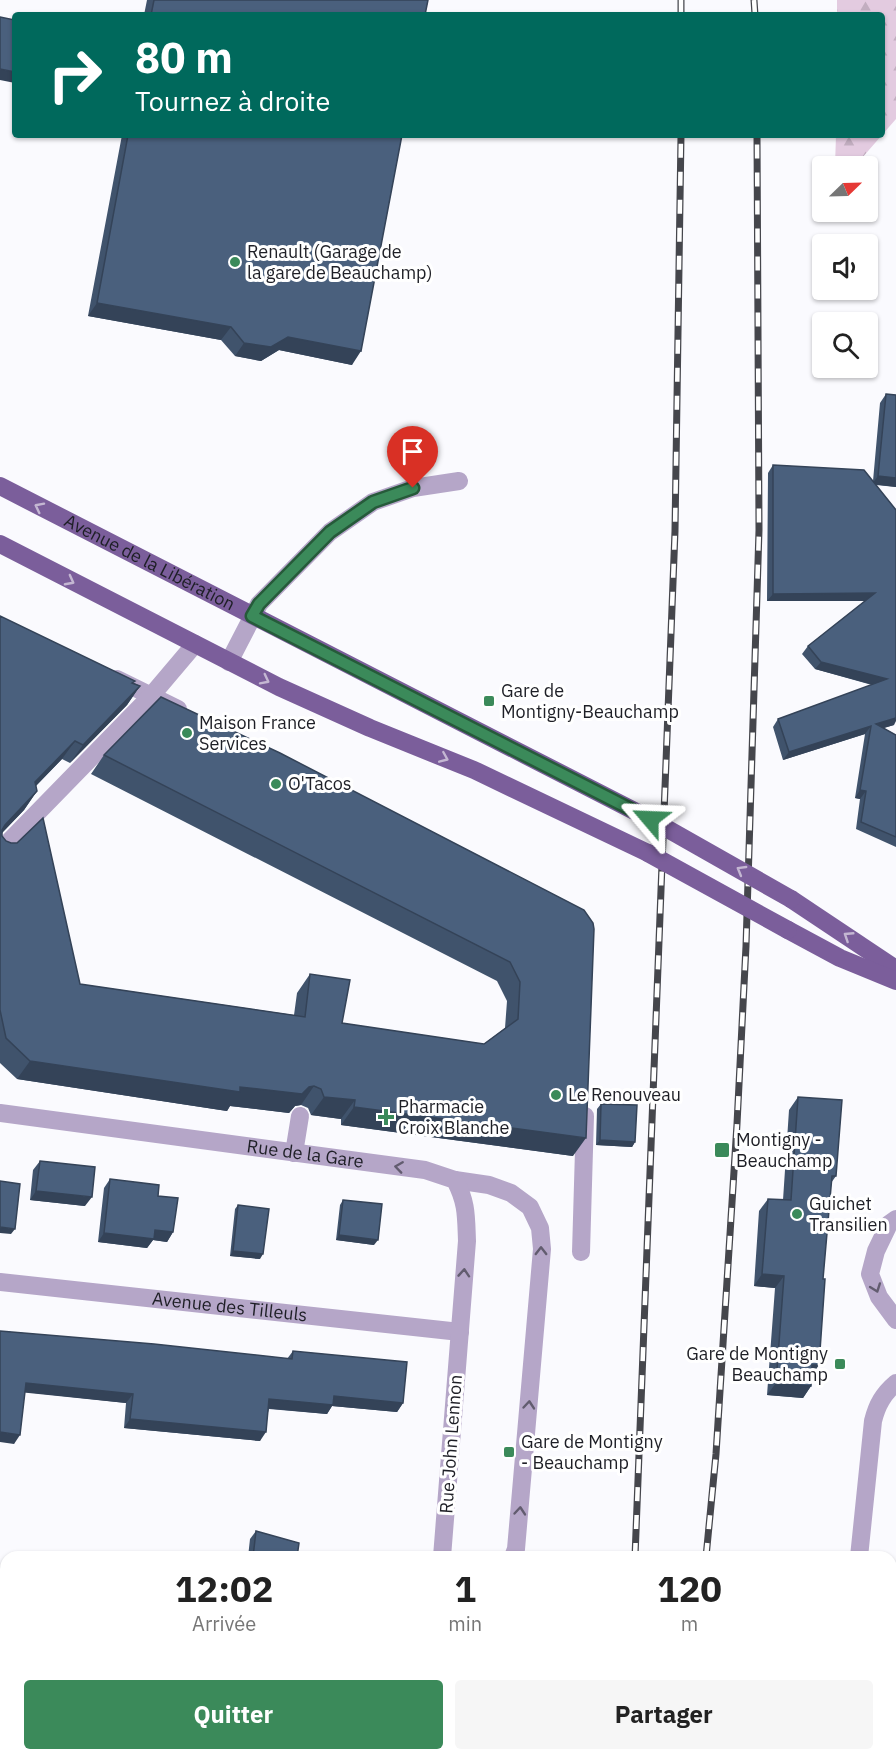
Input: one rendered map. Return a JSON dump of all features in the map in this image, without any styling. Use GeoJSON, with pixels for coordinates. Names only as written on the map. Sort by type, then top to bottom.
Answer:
{"type":"FeatureCollection","features":[{"type":"Feature","properties":{"kind":"main road","name":"Avenue de la Libération"},"geometry":{"type":"LineString","coordinates":[[0,486],[650,819],[791,899],[896,969]]}},
{"type":"Feature","properties":{"kind":"main road"},"geometry":{"type":"LineString","coordinates":[[0,544],[279,687],[474,770],[648,853],[840,958],[896,981]]}},
{"type":"Feature","properties":{"kind":"street"},"geometry":{"type":"LineString","coordinates":[[229,662],[259,604],[330,532],[373,502],[413,488],[459,481]]}},
{"type":"Feature","properties":{"kind":"street"},"geometry":{"type":"LineString","coordinates":[[0,851],[151,696],[195,644]]}},
{"type":"Feature","properties":{"kind":"street"},"geometry":{"type":"LineString","coordinates":[[101,671],[193,716]]}},
{"type":"Feature","properties":{"kind":"street"},"geometry":{"type":"LineString","coordinates":[[581,1252],[586,1098]]}},
{"type":"Feature","properties":{"kind":"street","name":"Rue de la Gare"},"geometry":{"type":"LineString","coordinates":[[0,1113],[425,1170],[455,1180],[489,1185],[511,1193],[530,1207],[540,1228],[542,1249],[515,1551]]}},
{"type":"Feature","properties":{"kind":"street"},"geometry":{"type":"LineString","coordinates":[[294,1153],[300,1116]]}},
{"type":"Feature","properties":{"kind":"street"},"geometry":{"type":"LineString","coordinates":[[455,1180],[464,1197],[467,1241],[459,1332]]}},
{"type":"Feature","properties":{"kind":"street"},"geometry":{"type":"LineString","coordinates":[[896,1219],[888,1224],[876,1251],[870,1274],[879,1297],[896,1320]]}},
{"type":"Feature","properties":{"kind":"street","name":"Avenue des Tilleuls"},"geometry":{"type":"LineString","coordinates":[[0,1282],[459,1332]]}},
{"type":"Feature","properties":{"kind":"street","name":"Rue John Lennon"},"geometry":{"type":"LineString","coordinates":[[442,1551],[459,1332]]}},
{"type":"Feature","properties":{"kind":"street"},"geometry":{"type":"LineString","coordinates":[[860,1551],[873,1421],[877,1404],[887,1390],[896,1383]]}},
{"type":"Feature","properties":{"kind":"green space"},"geometry":{"type":"Polygon","coordinates":[[[837,0],[896,0],[896,119],[885,132],[885,12],[837,12],[837,0]]]}},
{"type":"Feature","properties":{"kind":"green space"},"geometry":{"type":"Polygon","coordinates":[[[836,138],[879,138],[864,156],[835,156],[836,138]]]}},
{"type":"Feature","properties":{"kind":"building"},"geometry":{"type":"Polygon","coordinates":[[[154,0],[428,0],[426,12],[152,12],[154,0]]]}},
{"type":"Feature","properties":{"kind":"building"},"geometry":{"type":"Polygon","coordinates":[[[0,17],[12,19],[12,71],[0,69],[0,17]]]}},
{"type":"Feature","properties":{"kind":"building","name":"Renault (Garage de la gare de Beauchamp)"},"geometry":{"type":"Polygon","coordinates":[[[127,138],[401,138],[361,351],[288,337],[271,347],[244,343],[231,327],[97,303],[127,138]]]}},
{"type":"Feature","properties":{"kind":"building"},"geometry":{"type":"Polygon","coordinates":[[[886,394],[896,395],[896,478],[878,476],[886,394]]]}},
{"type":"Feature","properties":{"kind":"building"},"geometry":{"type":"Polygon","coordinates":[[[773,465],[864,470],[896,510],[896,718],[876,724],[896,735],[896,837],[861,822],[866,791],[860,790],[871,726],[789,752],[778,719],[887,679],[821,662],[808,646],[875,593],[773,594],[773,465]]]}},
{"type":"Feature","properties":{"kind":"building"},"geometry":{"type":"Polygon","coordinates":[[[0,616],[135,681],[132,683],[140,686],[83,745],[75,741],[35,782],[37,791],[2,830],[2,836],[6,841],[17,843],[43,818],[80,984],[305,1017],[310,974],[350,980],[342,1023],[484,1044],[518,1019],[520,982],[510,962],[104,755],[161,697],[280,753],[584,910],[593,923],[594,929],[586,1138],[354,1107],[355,1100],[324,1097],[321,1089],[314,1086],[309,1087],[302,1094],[240,1087],[240,1092],[30,1061],[6,1038],[0,1010],[0,616]]]}},
{"type":"Feature","properties":{"kind":"building","name":"Montigny - Beauchamp"},"geometry":{"type":"Polygon","coordinates":[[[798,1097],[842,1100],[836,1176],[832,1176],[823,1279],[825,1279],[819,1365],[812,1365],[811,1386],[776,1383],[784,1276],[762,1274],[768,1199],[791,1200],[798,1097]]]}},
{"type":"Feature","properties":{"kind":"building"},"geometry":{"type":"Polygon","coordinates":[[[601,1104],[637,1105],[635,1142],[600,1140],[601,1104]]]}},
{"type":"Feature","properties":{"kind":"building"},"geometry":{"type":"Polygon","coordinates":[[[40,1161],[95,1167],[92,1197],[36,1191],[40,1161]]]}},
{"type":"Feature","properties":{"kind":"building"},"geometry":{"type":"Polygon","coordinates":[[[110,1179],[159,1185],[158,1196],[178,1198],[173,1232],[155,1230],[154,1239],[104,1233],[110,1179]]]}},
{"type":"Feature","properties":{"kind":"building"},"geometry":{"type":"Polygon","coordinates":[[[0,1181],[20,1184],[15,1229],[0,1227],[0,1181]]]}},
{"type":"Feature","properties":{"kind":"building"},"geometry":{"type":"Polygon","coordinates":[[[343,1200],[382,1204],[378,1240],[339,1235],[343,1200]]]}},
{"type":"Feature","properties":{"kind":"building"},"geometry":{"type":"Polygon","coordinates":[[[238,1205],[269,1209],[263,1254],[233,1251],[238,1205]]]}},
{"type":"Feature","properties":{"kind":"building"},"geometry":{"type":"Polygon","coordinates":[[[0,1331],[292,1359],[293,1351],[407,1362],[403,1403],[334,1396],[333,1405],[269,1399],[266,1432],[130,1419],[133,1394],[26,1383],[20,1435],[0,1432],[0,1331]]]}},
{"type":"Feature","properties":{"kind":"building"},"geometry":{"type":"Polygon","coordinates":[[[256,1531],[299,1543],[298,1551],[254,1551],[256,1531]]]}},
{"type":"Feature","properties":{"kind":"railway"},"geometry":{"type":"LineString","coordinates":[[681,0],[681,12]]}},
{"type":"Feature","properties":{"kind":"railway"},"geometry":{"type":"LineString","coordinates":[[754,0],[755,12]]}},
{"type":"Feature","properties":{"kind":"railway"},"geometry":{"type":"LineString","coordinates":[[635,1551],[675,531],[681,138]]}},
{"type":"Feature","properties":{"kind":"railway"},"geometry":{"type":"LineString","coordinates":[[707,1551],[716,1454],[746,946],[759,530],[757,138]]}},
{"type":"Feature","properties":{"kind":"place","name":"Renault (Garage de la gare de Beauchamp)"},"geometry":{"type":"Point","coordinates":[235,262]}},
{"type":"Feature","properties":{"kind":"place","name":"Gare de Montigny-Beauchamp"},"geometry":{"type":"Point","coordinates":[489,701]}},
{"type":"Feature","properties":{"kind":"place","name":"Maison France Services"},"geometry":{"type":"Point","coordinates":[187,733]}},
{"type":"Feature","properties":{"kind":"place","name":"O'Tacos"},"geometry":{"type":"Point","coordinates":[276,784]}},
{"type":"Feature","properties":{"kind":"place","name":"Le Renouveau"},"geometry":{"type":"Point","coordinates":[556,1095]}},
{"type":"Feature","properties":{"kind":"place","name":"Pharmacie Croix Blanche"},"geometry":{"type":"Point","coordinates":[386,1117]}},
{"type":"Feature","properties":{"kind":"place","name":"Montigny - Beauchamp"},"geometry":{"type":"Point","coordinates":[722,1150]}},
{"type":"Feature","properties":{"kind":"place","name":"Guichet Transilien"},"geometry":{"type":"Point","coordinates":[797,1214]}},
{"type":"Feature","properties":{"kind":"place","name":"Gare de Montigny Beauchamp"},"geometry":{"type":"Point","coordinates":[840,1364]}},
{"type":"Feature","properties":{"kind":"place","name":"Gare de Montigny - Beauchamp"},"geometry":{"type":"Point","coordinates":[509,1452]}},
{"type":"Feature","properties":{"kind":"route"},"geometry":{"type":"LineString","coordinates":[[413,488],[373,502],[330,532],[259,604],[252,616],[650,819]]}}]}
